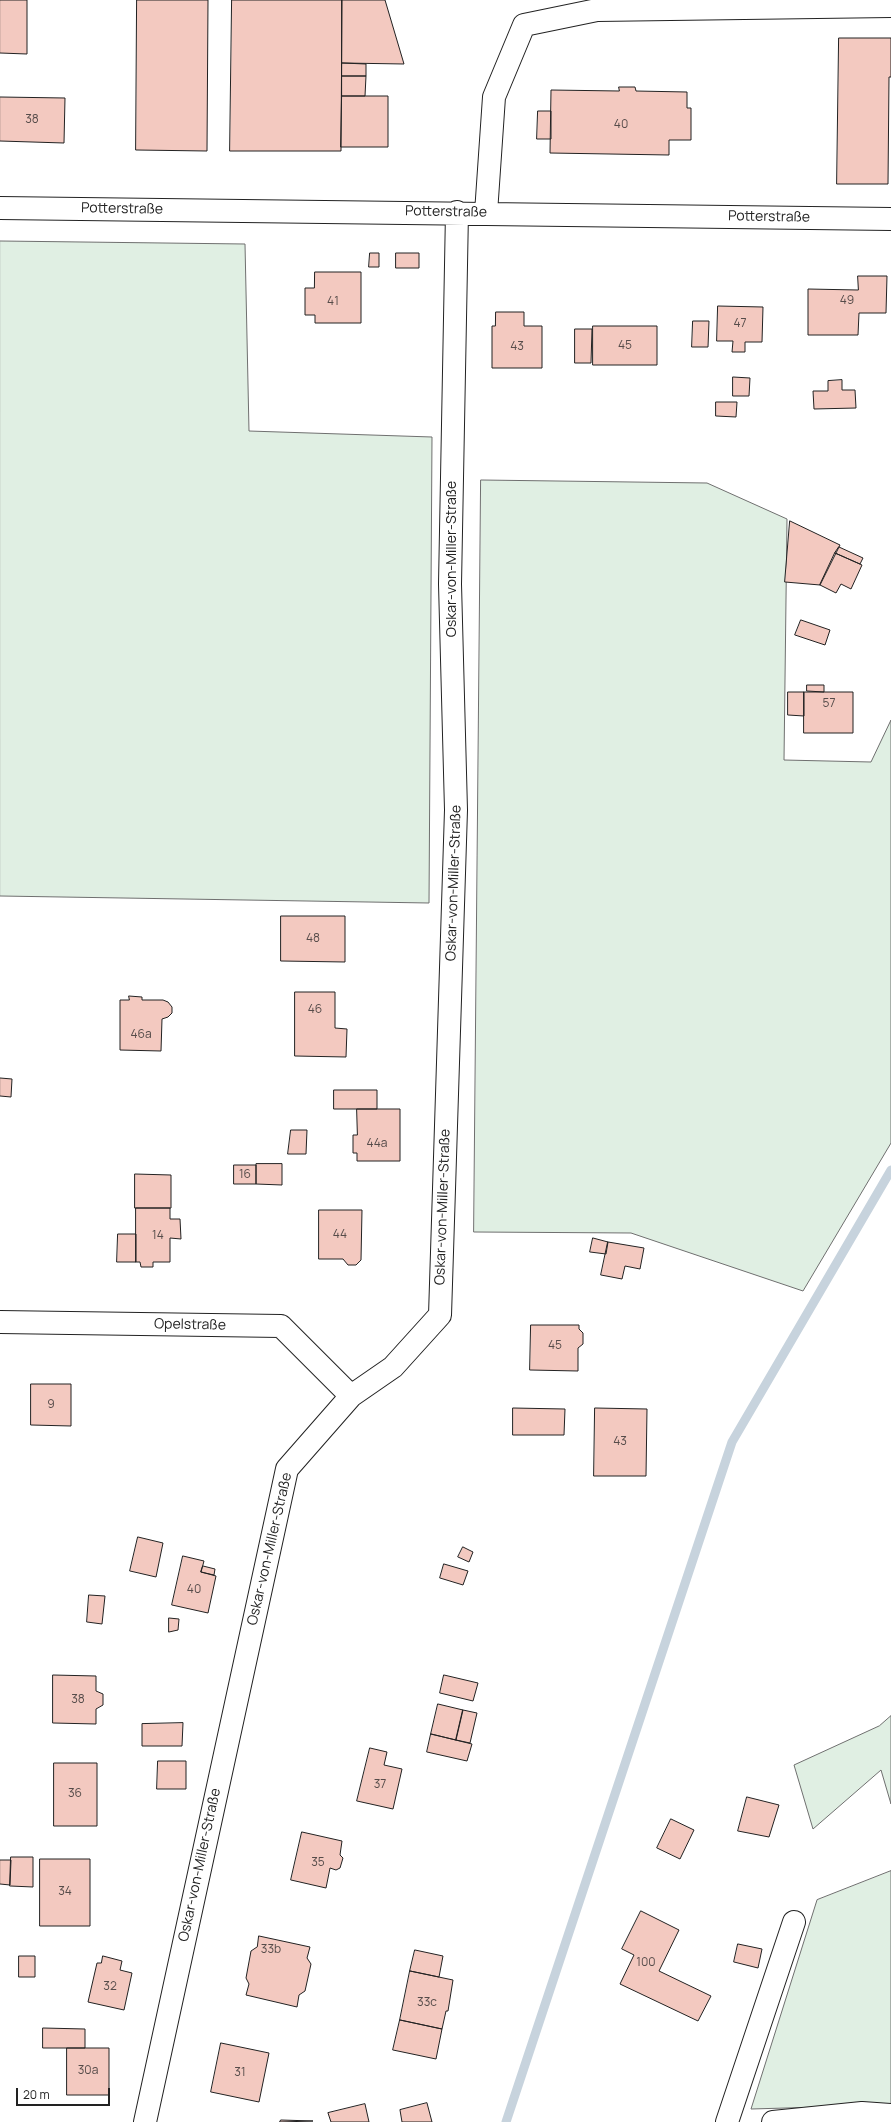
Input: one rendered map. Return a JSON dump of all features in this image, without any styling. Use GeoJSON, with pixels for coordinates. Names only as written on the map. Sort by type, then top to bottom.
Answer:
{"type":"FeatureCollection","features":[{"type":"Feature","properties":{"kind":"street"},"geometry":{"type":"LineString","coordinates":[[486,213],[494,97],[524,25],[597,10],[891,6]]}},
{"type":"Feature","properties":{"kind":"street","name":"Potterstraße"},"geometry":{"type":"LineString","coordinates":[[0,208],[457,212],[891,219]]}},
{"type":"Feature","properties":{"kind":"street","name":"Oskar-von-Miller-Straße"},"geometry":{"type":"LineString","coordinates":[[145,2122],[287,1469],[351,1396],[393,1367],[440,1315],[456,810],[450,584],[457,212]]}},
{"type":"Feature","properties":{"kind":"street","name":"Opelstraße"},"geometry":{"type":"LineString","coordinates":[[0,1322],[281,1326],[351,1396]]}},
{"type":"Feature","properties":{"kind":"street"},"geometry":{"type":"LineString","coordinates":[[727,2122],[794,1922]]}},
{"type":"Feature","properties":{"kind":"street"},"geometry":{"type":"LineString","coordinates":[[773,2122],[862,2113],[891,2115]]}},
{"type":"Feature","properties":{"kind":"green space"},"geometry":{"type":"Polygon","coordinates":[[[0,241],[245,244],[249,431],[432,437],[429,903],[0,896],[0,241]]]}},
{"type":"Feature","properties":{"kind":"green space"},"geometry":{"type":"Polygon","coordinates":[[[481,480],[707,483],[787,519],[784,760],[871,762],[891,720],[891,1143],[803,1291],[631,1233],[474,1232],[481,480]]]}},
{"type":"Feature","properties":{"kind":"green space"},"geometry":{"type":"Polygon","coordinates":[[[891,1716],[891,1804],[881,1770],[813,1829],[794,1765],[879,1726],[891,1716]]]}},
{"type":"Feature","properties":{"kind":"green space"},"geometry":{"type":"Polygon","coordinates":[[[891,1871],[891,2105],[751,2109],[817,1900],[891,1871]]]}},
{"type":"Feature","properties":{"kind":"building"},"geometry":{"type":"Polygon","coordinates":[[[0,0],[27,0],[27,54],[0,53],[0,0]]]}},
{"type":"Feature","properties":{"kind":"building"},"geometry":{"type":"Polygon","coordinates":[[[137,0],[208,0],[207,151],[136,150],[137,0]]]}},
{"type":"Feature","properties":{"kind":"building"},"geometry":{"type":"Polygon","coordinates":[[[232,0],[342,0],[341,151],[230,151],[232,0]]]}},
{"type":"Feature","properties":{"kind":"building"},"geometry":{"type":"Polygon","coordinates":[[[342,0],[385,0],[404,64],[342,63],[342,0]]]}},
{"type":"Feature","properties":{"kind":"building"},"geometry":{"type":"Polygon","coordinates":[[[839,38],[891,38],[888,184],[837,184],[839,38]]]}},
{"type":"Feature","properties":{"kind":"building"},"geometry":{"type":"Polygon","coordinates":[[[342,63],[366,64],[366,76],[342,76],[342,63]]]}},
{"type":"Feature","properties":{"kind":"building"},"geometry":{"type":"Polygon","coordinates":[[[342,76],[366,76],[365,96],[342,96],[342,76]]]}},
{"type":"Feature","properties":{"kind":"building"},"geometry":{"type":"Polygon","coordinates":[[[619,87],[635,87],[636,91],[687,92],[687,108],[691,108],[691,140],[669,140],[669,155],[550,153],[551,90],[619,91],[619,87]]]}},
{"type":"Feature","properties":{"kind":"building"},"geometry":{"type":"Polygon","coordinates":[[[342,96],[388,96],[388,147],[341,147],[342,96]]]}},
{"type":"Feature","properties":{"kind":"building"},"geometry":{"type":"Polygon","coordinates":[[[0,97],[65,98],[64,143],[0,141],[0,97]]]}},
{"type":"Feature","properties":{"kind":"building"},"geometry":{"type":"Polygon","coordinates":[[[538,111],[551,111],[551,139],[537,139],[538,111]]]}},
{"type":"Feature","properties":{"kind":"building"},"geometry":{"type":"Polygon","coordinates":[[[370,253],[379,253],[379,267],[369,267],[370,253]]]}},
{"type":"Feature","properties":{"kind":"building"},"geometry":{"type":"Polygon","coordinates":[[[396,253],[419,253],[419,268],[396,268],[396,253]]]}},
{"type":"Feature","properties":{"kind":"building"},"geometry":{"type":"Polygon","coordinates":[[[315,272],[361,272],[361,323],[315,323],[315,315],[305,315],[305,288],[314,288],[315,272]]]}},
{"type":"Feature","properties":{"kind":"building"},"geometry":{"type":"Polygon","coordinates":[[[858,276],[887,276],[886,313],[859,313],[858,335],[808,335],[808,289],[858,290],[858,276]]]}},
{"type":"Feature","properties":{"kind":"building"},"geometry":{"type":"Polygon","coordinates":[[[718,306],[763,307],[762,342],[745,342],[745,352],[732,352],[733,341],[717,341],[718,306]]]}},
{"type":"Feature","properties":{"kind":"building"},"geometry":{"type":"Polygon","coordinates":[[[496,312],[524,312],[524,326],[542,326],[542,368],[492,368],[492,326],[495,326],[496,312]]]}},
{"type":"Feature","properties":{"kind":"building"},"geometry":{"type":"Polygon","coordinates":[[[693,321],[709,321],[708,347],[692,347],[693,321]]]}},
{"type":"Feature","properties":{"kind":"building"},"geometry":{"type":"Polygon","coordinates":[[[593,326],[657,326],[657,365],[593,365],[593,326]]]}},
{"type":"Feature","properties":{"kind":"building"},"geometry":{"type":"Polygon","coordinates":[[[575,329],[592,329],[591,363],[575,363],[575,329]]]}},
{"type":"Feature","properties":{"kind":"building"},"geometry":{"type":"Polygon","coordinates":[[[733,377],[750,378],[749,396],[733,396],[733,377]]]}},
{"type":"Feature","properties":{"kind":"building"},"geometry":{"type":"Polygon","coordinates":[[[842,380],[842,390],[855,390],[856,408],[814,409],[813,391],[828,391],[828,381],[842,380]]]}},
{"type":"Feature","properties":{"kind":"building"},"geometry":{"type":"Polygon","coordinates":[[[716,402],[737,402],[736,417],[716,416],[716,402]]]}},
{"type":"Feature","properties":{"kind":"building"},"geometry":{"type":"Polygon","coordinates":[[[790,521],[840,545],[820,585],[785,582],[790,521]]]}},
{"type":"Feature","properties":{"kind":"building"},"geometry":{"type":"Polygon","coordinates":[[[839,547],[863,558],[860,564],[835,553],[839,547]]]}},
{"type":"Feature","properties":{"kind":"building"},"geometry":{"type":"Polygon","coordinates":[[[835,553],[862,565],[851,589],[841,584],[836,593],[820,585],[835,553]]]}},
{"type":"Feature","properties":{"kind":"building"},"geometry":{"type":"Polygon","coordinates":[[[801,620],[830,630],[825,645],[795,635],[801,620]]]}},
{"type":"Feature","properties":{"kind":"building"},"geometry":{"type":"Polygon","coordinates":[[[807,685],[824,685],[824,692],[807,691],[807,685]]]}},
{"type":"Feature","properties":{"kind":"building"},"geometry":{"type":"Polygon","coordinates":[[[788,692],[804,692],[804,716],[788,715],[788,692]]]}},
{"type":"Feature","properties":{"kind":"building"},"geometry":{"type":"Polygon","coordinates":[[[804,692],[853,692],[853,733],[804,733],[804,692]]]}},
{"type":"Feature","properties":{"kind":"building"},"geometry":{"type":"Polygon","coordinates":[[[281,916],[345,916],[345,962],[281,961],[281,916]]]}},
{"type":"Feature","properties":{"kind":"building"},"geometry":{"type":"Polygon","coordinates":[[[295,992],[335,992],[335,1028],[347,1029],[346,1057],[295,1056],[295,992]]]}},
{"type":"Feature","properties":{"kind":"building"},"geometry":{"type":"Polygon","coordinates":[[[129,996],[142,997],[142,1000],[163,1000],[168,1002],[172,1007],[172,1013],[168,1017],[162,1019],[161,1051],[120,1050],[120,1000],[129,1000],[129,996]]]}},
{"type":"Feature","properties":{"kind":"building"},"geometry":{"type":"Polygon","coordinates":[[[0,1078],[12,1079],[11,1097],[0,1096],[0,1078]]]}},
{"type":"Feature","properties":{"kind":"building"},"geometry":{"type":"Polygon","coordinates":[[[334,1090],[377,1090],[377,1109],[334,1109],[334,1090]]]}},
{"type":"Feature","properties":{"kind":"building"},"geometry":{"type":"Polygon","coordinates":[[[357,1109],[400,1109],[400,1161],[357,1161],[357,1153],[353,1153],[353,1135],[357,1135],[357,1109]]]}},
{"type":"Feature","properties":{"kind":"building"},"geometry":{"type":"Polygon","coordinates":[[[291,1130],[307,1130],[306,1154],[288,1154],[291,1130]]]}},
{"type":"Feature","properties":{"kind":"building"},"geometry":{"type":"Polygon","coordinates":[[[256,1164],[282,1164],[282,1185],[256,1184],[256,1164]]]}},
{"type":"Feature","properties":{"kind":"building"},"geometry":{"type":"Polygon","coordinates":[[[234,1165],[256,1165],[256,1184],[234,1184],[234,1165]]]}},
{"type":"Feature","properties":{"kind":"building"},"geometry":{"type":"Polygon","coordinates":[[[135,1174],[171,1175],[171,1208],[135,1208],[135,1174]]]}},
{"type":"Feature","properties":{"kind":"building"},"geometry":{"type":"Polygon","coordinates":[[[136,1208],[170,1208],[170,1219],[180,1219],[181,1239],[170,1238],[170,1262],[153,1262],[153,1267],[141,1267],[140,1262],[136,1262],[136,1208]]]}},
{"type":"Feature","properties":{"kind":"building"},"geometry":{"type":"Polygon","coordinates":[[[319,1210],[362,1210],[361,1260],[356,1265],[348,1265],[343,1259],[319,1259],[319,1210]]]}},
{"type":"Feature","properties":{"kind":"building"},"geometry":{"type":"Polygon","coordinates":[[[118,1234],[136,1234],[136,1262],[117,1262],[118,1234]]]}},
{"type":"Feature","properties":{"kind":"building"},"geometry":{"type":"Polygon","coordinates":[[[593,1238],[608,1242],[606,1254],[590,1252],[593,1238]]]}},
{"type":"Feature","properties":{"kind":"building"},"geometry":{"type":"Polygon","coordinates":[[[608,1242],[644,1248],[640,1269],[625,1266],[622,1279],[601,1275],[608,1242]]]}},
{"type":"Feature","properties":{"kind":"building"},"geometry":{"type":"Polygon","coordinates":[[[531,1325],[579,1325],[579,1329],[583,1333],[583,1344],[578,1348],[578,1371],[530,1370],[531,1325]]]}},
{"type":"Feature","properties":{"kind":"building"},"geometry":{"type":"Polygon","coordinates":[[[31,1384],[71,1384],[71,1426],[31,1425],[31,1384]]]}},
{"type":"Feature","properties":{"kind":"building"},"geometry":{"type":"Polygon","coordinates":[[[513,1408],[565,1409],[564,1435],[513,1435],[513,1408]]]}},
{"type":"Feature","properties":{"kind":"building"},"geometry":{"type":"Polygon","coordinates":[[[595,1408],[647,1409],[646,1476],[594,1476],[595,1408]]]}},
{"type":"Feature","properties":{"kind":"building"},"geometry":{"type":"Polygon","coordinates":[[[138,1537],[163,1543],[156,1577],[130,1571],[138,1537]]]}},
{"type":"Feature","properties":{"kind":"building"},"geometry":{"type":"Polygon","coordinates":[[[463,1547],[473,1552],[469,1562],[458,1557],[463,1547]]]}},
{"type":"Feature","properties":{"kind":"building"},"geometry":{"type":"Polygon","coordinates":[[[183,1556],[204,1561],[201,1572],[216,1576],[208,1613],[172,1605],[183,1556]]]}},
{"type":"Feature","properties":{"kind":"building"},"geometry":{"type":"Polygon","coordinates":[[[444,1564],[468,1571],[463,1585],[440,1578],[444,1564]]]}},
{"type":"Feature","properties":{"kind":"building"},"geometry":{"type":"Polygon","coordinates":[[[203,1566],[215,1569],[214,1575],[201,1572],[203,1566]]]}},
{"type":"Feature","properties":{"kind":"building"},"geometry":{"type":"Polygon","coordinates":[[[89,1595],[105,1596],[102,1624],[87,1622],[89,1595]]]}},
{"type":"Feature","properties":{"kind":"building"},"geometry":{"type":"Polygon","coordinates":[[[169,1618],[179,1619],[178,1630],[169,1632],[169,1618]]]}},
{"type":"Feature","properties":{"kind":"building"},"geometry":{"type":"Polygon","coordinates":[[[53,1675],[96,1676],[96,1691],[103,1694],[103,1705],[96,1709],[96,1724],[53,1723],[53,1675]]]}},
{"type":"Feature","properties":{"kind":"building"},"geometry":{"type":"Polygon","coordinates":[[[444,1675],[478,1683],[473,1701],[440,1693],[444,1675]]]}},
{"type":"Feature","properties":{"kind":"building"},"geometry":{"type":"Polygon","coordinates":[[[438,1704],[463,1710],[456,1740],[431,1734],[438,1704]]]}},
{"type":"Feature","properties":{"kind":"building"},"geometry":{"type":"Polygon","coordinates":[[[463,1710],[477,1713],[470,1743],[456,1740],[463,1710]]]}},
{"type":"Feature","properties":{"kind":"building"},"geometry":{"type":"Polygon","coordinates":[[[183,1723],[182,1746],[142,1746],[142,1724],[183,1723]]]}},
{"type":"Feature","properties":{"kind":"building"},"geometry":{"type":"Polygon","coordinates":[[[431,1734],[472,1744],[467,1761],[427,1752],[431,1734]]]}},
{"type":"Feature","properties":{"kind":"building"},"geometry":{"type":"Polygon","coordinates":[[[370,1748],[387,1752],[384,1765],[402,1769],[393,1809],[357,1801],[370,1748]]]}},
{"type":"Feature","properties":{"kind":"building"},"geometry":{"type":"Polygon","coordinates":[[[158,1761],[186,1761],[186,1789],[157,1789],[158,1761]]]}},
{"type":"Feature","properties":{"kind":"building"},"geometry":{"type":"Polygon","coordinates":[[[54,1763],[97,1763],[97,1826],[54,1826],[54,1763]]]}},
{"type":"Feature","properties":{"kind":"building"},"geometry":{"type":"Polygon","coordinates":[[[747,1797],[779,1805],[769,1837],[738,1831],[747,1797]]]}},
{"type":"Feature","properties":{"kind":"building"},"geometry":{"type":"Polygon","coordinates":[[[671,1819],[694,1830],[680,1859],[657,1848],[671,1819]]]}},
{"type":"Feature","properties":{"kind":"building"},"geometry":{"type":"Polygon","coordinates":[[[302,1832],[342,1841],[340,1855],[343,1858],[340,1868],[336,1870],[330,1868],[326,1888],[291,1880],[302,1832]]]}},
{"type":"Feature","properties":{"kind":"building"},"geometry":{"type":"Polygon","coordinates":[[[11,1857],[33,1857],[33,1887],[10,1886],[11,1857]]]}},
{"type":"Feature","properties":{"kind":"building"},"geometry":{"type":"Polygon","coordinates":[[[40,1859],[90,1859],[90,1926],[40,1926],[40,1859]]]}},
{"type":"Feature","properties":{"kind":"building"},"geometry":{"type":"Polygon","coordinates":[[[0,1860],[11,1860],[10,1885],[0,1884],[0,1860]]]}},
{"type":"Feature","properties":{"kind":"building"},"geometry":{"type":"Polygon","coordinates":[[[641,1911],[679,1930],[659,1971],[711,1996],[698,2021],[620,1984],[634,1955],[622,1949],[641,1911]]]}},
{"type":"Feature","properties":{"kind":"building"},"geometry":{"type":"Polygon","coordinates":[[[259,1936],[310,1947],[307,1958],[311,1964],[305,1991],[299,1995],[297,2007],[246,1995],[249,1984],[246,1978],[251,1951],[257,1947],[259,1936]]]}},
{"type":"Feature","properties":{"kind":"building"},"geometry":{"type":"Polygon","coordinates":[[[738,1944],[762,1949],[758,1968],[734,1962],[738,1944]]]}},
{"type":"Feature","properties":{"kind":"building"},"geometry":{"type":"Polygon","coordinates":[[[415,1950],[443,1956],[439,1977],[410,1971],[415,1950]]]}},
{"type":"Feature","properties":{"kind":"building"},"geometry":{"type":"Polygon","coordinates":[[[19,1956],[35,1956],[35,1977],[19,1977],[19,1956]]]}},
{"type":"Feature","properties":{"kind":"building"},"geometry":{"type":"Polygon","coordinates":[[[103,1956],[122,1961],[120,1970],[132,1973],[124,2010],[88,2002],[97,1963],[101,1963],[103,1956]]]}},
{"type":"Feature","properties":{"kind":"building"},"geometry":{"type":"Polygon","coordinates":[[[410,1971],[453,1980],[448,2011],[446,2011],[442,2029],[400,2020],[410,1971]]]}},
{"type":"Feature","properties":{"kind":"building"},"geometry":{"type":"Polygon","coordinates":[[[400,2020],[442,2029],[436,2059],[393,2050],[400,2020]]]}},
{"type":"Feature","properties":{"kind":"building"},"geometry":{"type":"Polygon","coordinates":[[[43,2028],[85,2029],[85,2048],[43,2048],[43,2028]]]}},
{"type":"Feature","properties":{"kind":"building"},"geometry":{"type":"Polygon","coordinates":[[[221,2043],[269,2053],[259,2102],[211,2092],[221,2043]]]}},
{"type":"Feature","properties":{"kind":"building"},"geometry":{"type":"Polygon","coordinates":[[[67,2048],[109,2048],[109,2095],[67,2095],[67,2048]]]}},
{"type":"Feature","properties":{"kind":"building"},"geometry":{"type":"Polygon","coordinates":[[[427,2103],[432,2122],[402,2122],[400,2110],[427,2103]]]}},
{"type":"Feature","properties":{"kind":"building"},"geometry":{"type":"Polygon","coordinates":[[[365,2104],[369,2122],[331,2122],[328,2113],[365,2104]]]}},
{"type":"Feature","properties":{"kind":"building"},"geometry":{"type":"Polygon","coordinates":[[[281,2120],[313,2121],[280,2122],[281,2120]]]}},
{"type":"Feature","properties":{"kind":"waterway"},"geometry":{"type":"LineString","coordinates":[[506,2122],[732,1442],[891,1170]]}}]}
